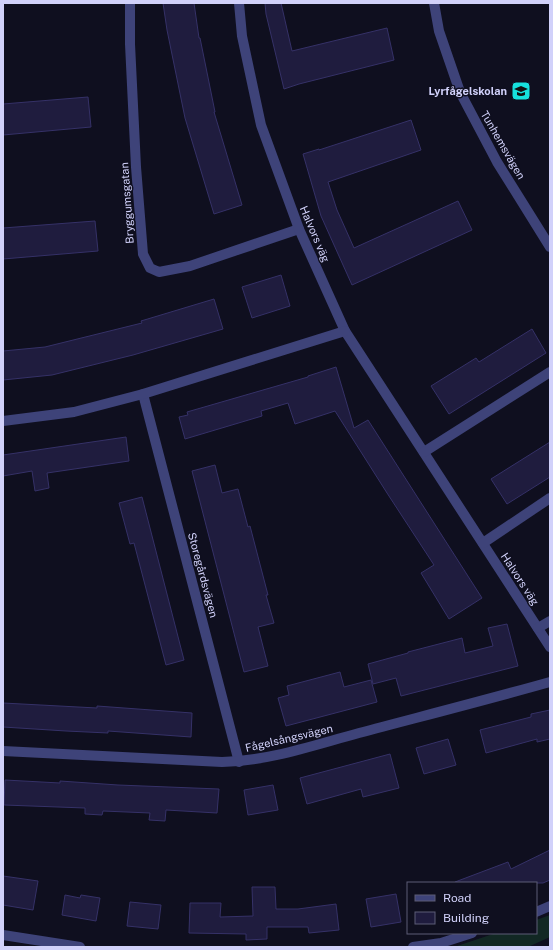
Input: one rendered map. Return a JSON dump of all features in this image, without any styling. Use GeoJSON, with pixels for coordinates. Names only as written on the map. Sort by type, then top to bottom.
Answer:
{"type":"FeatureCollection","features":[{"type":"Feature","properties":{"kind":"street","name":"Bryggumsgatan"},"geometry":{"type":"LineString","coordinates":[[130,3],[130,44],[136,167],[143,254],[150,268],[159,272],[190,266],[299,229]]}},
{"type":"Feature","properties":{"kind":"street","name":"Halvors väg"},"geometry":{"type":"LineString","coordinates":[[239,3],[242,36],[262,125],[299,229],[345,331],[550,647]]}},
{"type":"Feature","properties":{"kind":"street","name":"Tunhemsvägen"},"geometry":{"type":"LineString","coordinates":[[434,3],[439,31],[460,92],[497,162],[550,247]]}},
{"type":"Feature","properties":{"kind":"street"},"geometry":{"type":"LineString","coordinates":[[3,421],[74,412],[143,394],[345,331]]}},
{"type":"Feature","properties":{"kind":"street"},"geometry":{"type":"LineString","coordinates":[[424,452],[550,372]]}},
{"type":"Feature","properties":{"kind":"street","name":"Storegårdsvägen"},"geometry":{"type":"LineString","coordinates":[[143,394],[239,762]]}},
{"type":"Feature","properties":{"kind":"street"},"geometry":{"type":"LineString","coordinates":[[483,543],[550,498]]}},
{"type":"Feature","properties":{"kind":"street"},"geometry":{"type":"LineString","coordinates":[[538,628],[550,620]]}},
{"type":"Feature","properties":{"kind":"street","name":"Fågelsångsvägen"},"geometry":{"type":"LineString","coordinates":[[3,751],[239,762],[270,757],[550,682]]}},
{"type":"Feature","properties":{"kind":"street"},"geometry":{"type":"LineString","coordinates":[[537,912],[550,906]]}},
{"type":"Feature","properties":{"kind":"street"},"geometry":{"type":"LineString","coordinates":[[413,947],[441,943],[469,934]]}},
{"type":"Feature","properties":{"kind":"street"},"geometry":{"type":"LineString","coordinates":[[3,935],[80,947]]}},
{"type":"Feature","properties":{"kind":"green space"},"geometry":{"type":"Polygon","coordinates":[[[550,915],[550,937],[528,947],[454,947],[493,934],[537,934],[537,920],[550,915]]]}},
{"type":"Feature","properties":{"kind":"building"},"geometry":{"type":"Polygon","coordinates":[[[163,3],[194,3],[199,38],[214,112],[242,205],[214,214],[185,118],[163,3]]]}},
{"type":"Feature","properties":{"kind":"building"},"geometry":{"type":"Polygon","coordinates":[[[265,3],[281,3],[292,51],[387,28],[394,60],[284,89],[266,14],[265,3]]]}},
{"type":"Feature","properties":{"kind":"building"},"geometry":{"type":"Polygon","coordinates":[[[88,97],[91,127],[3,135],[3,104],[88,97]]]}},
{"type":"Feature","properties":{"kind":"building"},"geometry":{"type":"Polygon","coordinates":[[[411,120],[421,150],[328,182],[337,210],[354,248],[458,201],[472,230],[352,285],[321,216],[303,154],[411,120]]]}},
{"type":"Feature","properties":{"kind":"building"},"geometry":{"type":"Polygon","coordinates":[[[95,221],[98,251],[3,259],[3,228],[95,221]]]}},
{"type":"Feature","properties":{"kind":"building"},"geometry":{"type":"Polygon","coordinates":[[[281,275],[290,306],[252,318],[242,287],[281,275]]]}},
{"type":"Feature","properties":{"kind":"building"},"geometry":{"type":"Polygon","coordinates":[[[214,299],[223,329],[133,355],[52,375],[3,380],[3,351],[45,347],[142,323],[141,321],[214,299]]]}},
{"type":"Feature","properties":{"kind":"building"},"geometry":{"type":"Polygon","coordinates":[[[532,329],[546,353],[449,414],[431,386],[476,358],[479,362],[532,329]]]}},
{"type":"Feature","properties":{"kind":"building"},"geometry":{"type":"Polygon","coordinates":[[[336,367],[354,428],[368,420],[482,598],[449,619],[421,573],[434,565],[335,411],[295,424],[288,403],[261,411],[262,416],[185,439],[179,417],[188,415],[187,412],[308,377],[336,367]]]}},
{"type":"Feature","properties":{"kind":"building"},"geometry":{"type":"Polygon","coordinates":[[[126,437],[129,461],[47,473],[49,488],[35,491],[32,471],[3,476],[3,455],[126,437]]]}},
{"type":"Feature","properties":{"kind":"building"},"geometry":{"type":"Polygon","coordinates":[[[550,442],[550,477],[507,504],[491,479],[550,442]]]}},
{"type":"Feature","properties":{"kind":"building"},"geometry":{"type":"Polygon","coordinates":[[[215,465],[222,493],[238,489],[248,527],[250,526],[274,623],[258,627],[268,666],[244,672],[192,471],[215,465]]]}},
{"type":"Feature","properties":{"kind":"building"},"geometry":{"type":"Polygon","coordinates":[[[142,497],[184,660],[166,665],[134,543],[130,544],[119,503],[142,497]]]}},
{"type":"Feature","properties":{"kind":"building"},"geometry":{"type":"Polygon","coordinates":[[[507,624],[518,666],[401,696],[396,678],[373,684],[368,664],[462,638],[465,653],[493,646],[488,628],[507,624]]]}},
{"type":"Feature","properties":{"kind":"building"},"geometry":{"type":"Polygon","coordinates":[[[340,672],[344,687],[371,680],[377,702],[286,726],[278,698],[289,695],[287,686],[340,672]]]}},
{"type":"Feature","properties":{"kind":"building"},"geometry":{"type":"Polygon","coordinates":[[[3,703],[97,708],[97,706],[192,713],[191,737],[108,731],[108,733],[3,727],[3,703]]]}},
{"type":"Feature","properties":{"kind":"building"},"geometry":{"type":"Polygon","coordinates":[[[550,710],[550,739],[537,742],[537,739],[486,753],[480,730],[531,717],[531,714],[550,710]]]}},
{"type":"Feature","properties":{"kind":"building"},"geometry":{"type":"Polygon","coordinates":[[[448,739],[456,765],[424,774],[416,748],[448,739]]]}},
{"type":"Feature","properties":{"kind":"building"},"geometry":{"type":"Polygon","coordinates":[[[390,754],[399,788],[363,797],[361,789],[307,804],[300,778],[390,754]]]}},
{"type":"Feature","properties":{"kind":"building"},"geometry":{"type":"Polygon","coordinates":[[[5,780],[60,783],[60,781],[219,789],[217,813],[166,810],[165,821],[149,820],[150,813],[103,811],[102,815],[85,814],[85,808],[4,805],[5,780]]]}},
{"type":"Feature","properties":{"kind":"building"},"geometry":{"type":"Polygon","coordinates":[[[273,785],[278,810],[248,815],[244,790],[273,785]]]}},
{"type":"Feature","properties":{"kind":"building"},"geometry":{"type":"Polygon","coordinates":[[[550,850],[550,880],[543,883],[455,882],[508,862],[511,869],[550,850]]]}},
{"type":"Feature","properties":{"kind":"building"},"geometry":{"type":"Polygon","coordinates":[[[3,876],[38,881],[33,910],[3,905],[3,876]]]}},
{"type":"Feature","properties":{"kind":"building"},"geometry":{"type":"Polygon","coordinates":[[[252,887],[275,887],[276,909],[298,909],[336,904],[339,930],[309,933],[308,927],[267,927],[267,939],[246,940],[246,934],[189,933],[190,903],[221,903],[220,917],[253,916],[252,887]]]}},
{"type":"Feature","properties":{"kind":"building"},"geometry":{"type":"Polygon","coordinates":[[[396,894],[401,922],[371,927],[366,899],[396,894]]]}},
{"type":"Feature","properties":{"kind":"building"},"geometry":{"type":"Polygon","coordinates":[[[65,895],[80,898],[81,895],[100,898],[96,921],[62,915],[65,895]]]}},
{"type":"Feature","properties":{"kind":"building"},"geometry":{"type":"Polygon","coordinates":[[[130,902],[161,905],[158,929],[127,926],[130,902]]]}},
{"type":"Feature","properties":{"kind":"place","name":"Lyrfågelskolan"},"geometry":{"type":"Point","coordinates":[521,91]}}]}
